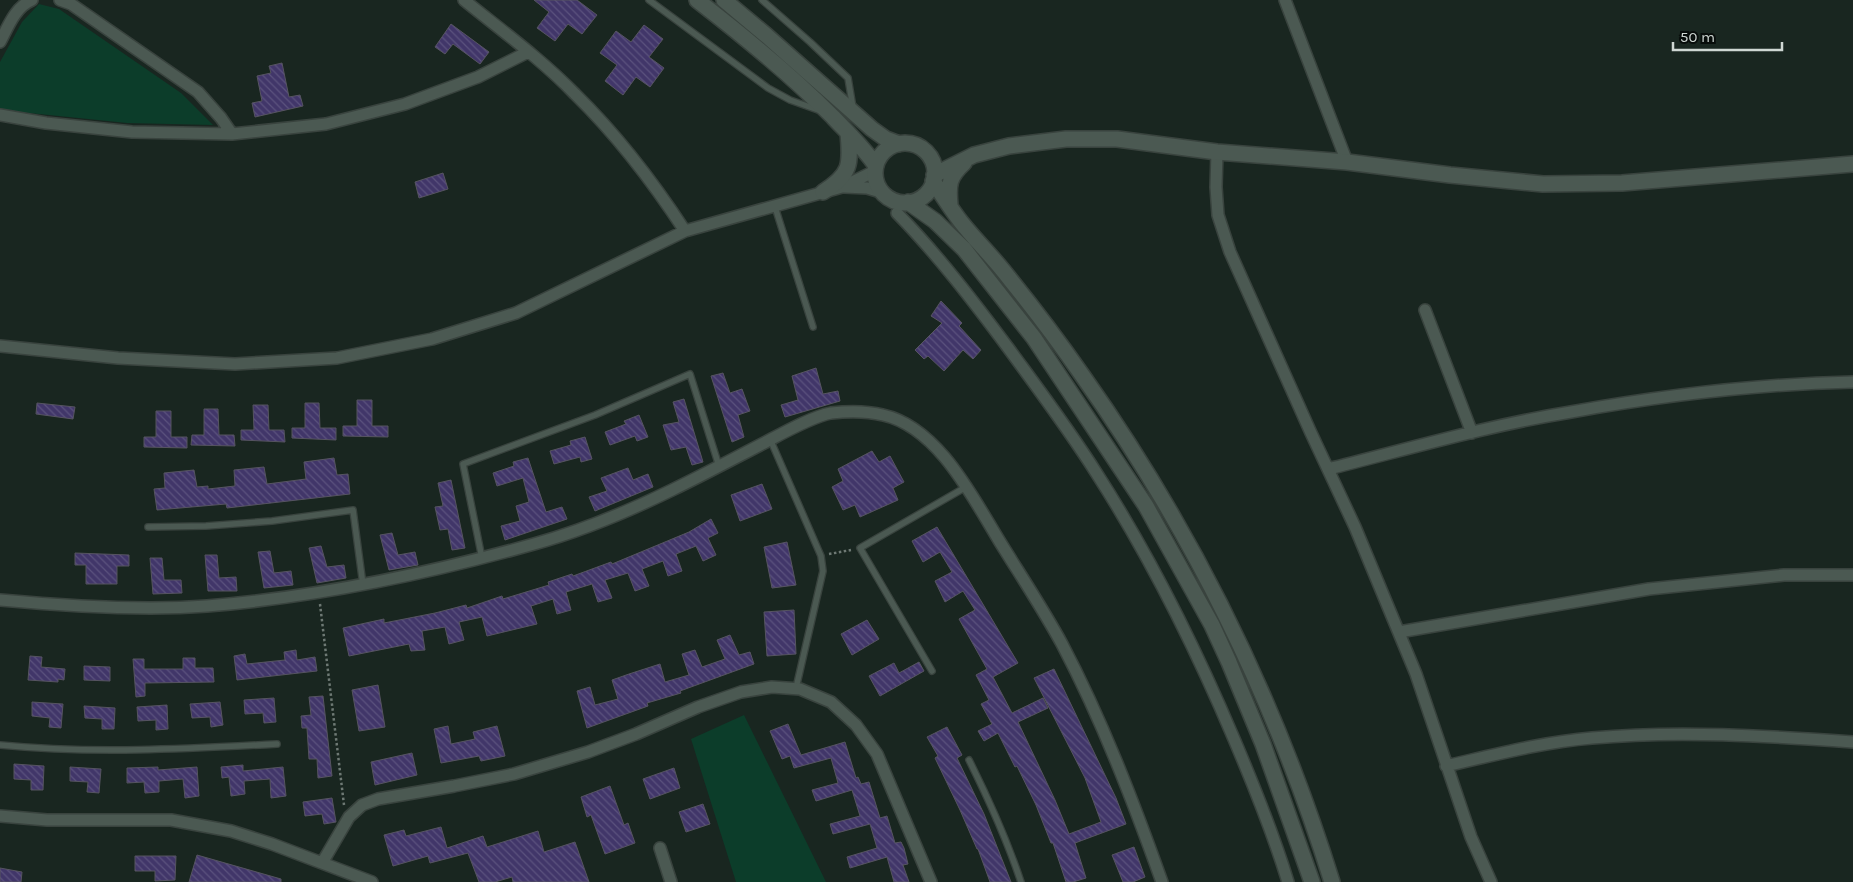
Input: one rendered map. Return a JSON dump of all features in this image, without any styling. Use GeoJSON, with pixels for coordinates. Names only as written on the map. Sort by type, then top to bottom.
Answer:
{"type":"FeatureCollection","features":[{"type":"Feature","properties":{"kind":"street"},"geometry":{"type":"LineString","coordinates":[[0,42],[15,14],[26,2],[32,0]]}},
{"type":"Feature","properties":{"kind":"street"},"geometry":{"type":"LineString","coordinates":[[60,0],[71,4],[198,92],[222,118],[232,134]]}},
{"type":"Feature","properties":{"kind":"street"},"geometry":{"type":"LineString","coordinates":[[464,0],[575,93],[624,147],[661,194],[685,231]]}},
{"type":"Feature","properties":{"kind":"street"},"geometry":{"type":"LineString","coordinates":[[697,0],[747,38],[809,93],[869,155],[876,168]]}},
{"type":"Feature","properties":{"kind":"street"},"geometry":{"type":"LineString","coordinates":[[724,0],[886,139],[899,144],[913,144],[926,152],[941,157],[972,156],[1009,146],[1066,139],[1117,138],[1217,152],[1347,162],[1543,184],[1622,183],[1853,164]]}},
{"type":"Feature","properties":{"kind":"street"},"geometry":{"type":"LineString","coordinates":[[1285,0],[1347,162]]}},
{"type":"Feature","properties":{"kind":"street"},"geometry":{"type":"LineString","coordinates":[[0,115],[46,123],[132,132],[232,134],[326,124],[405,104],[478,77],[528,52]]}},
{"type":"Feature","properties":{"kind":"street"},"geometry":{"type":"LineString","coordinates":[[823,192],[838,182],[847,169],[850,155],[848,133]]}},
{"type":"Feature","properties":{"kind":"street"},"geometry":{"type":"LineString","coordinates":[[899,144],[884,151],[878,159],[876,179],[879,188],[902,207],[922,239],[1045,397],[1098,474],[1172,606],[1210,682],[1254,786],[1288,882]]}},
{"type":"Feature","properties":{"kind":"street"},"geometry":{"type":"LineString","coordinates":[[926,152],[933,163],[934,178],[950,206],[1014,284],[1084,377],[1179,528],[1243,651],[1271,711],[1332,882]]}},
{"type":"Feature","properties":{"kind":"street"},"geometry":{"type":"LineString","coordinates":[[1217,152],[1216,187],[1218,216],[1230,252],[1328,470],[1356,527],[1416,674],[1471,836],[1491,882]]}},
{"type":"Feature","properties":{"kind":"street"},"geometry":{"type":"LineString","coordinates":[[902,207],[923,196],[929,190],[934,178],[972,156]]}},
{"type":"Feature","properties":{"kind":"street"},"geometry":{"type":"LineString","coordinates":[[950,206],[949,187],[951,178],[972,156]]}},
{"type":"Feature","properties":{"kind":"street"},"geometry":{"type":"LineString","coordinates":[[0,346],[118,358],[235,364],[337,358],[432,340],[516,313],[685,231],[842,187],[876,168]]}},
{"type":"Feature","properties":{"kind":"street"},"geometry":{"type":"LineString","coordinates":[[842,187],[867,188],[884,193]]}},
{"type":"Feature","properties":{"kind":"street"},"geometry":{"type":"LineString","coordinates":[[902,207],[935,221],[964,249],[1034,338],[1146,506],[1212,625],[1263,744],[1312,882]]}},
{"type":"Feature","properties":{"kind":"street"},"geometry":{"type":"LineString","coordinates":[[1425,310],[1472,433]]}},
{"type":"Feature","properties":{"kind":"street"},"geometry":{"type":"LineString","coordinates":[[1328,470],[1472,433],[1570,412],[1711,390],[1775,384],[1853,382]]}},
{"type":"Feature","properties":{"kind":"street"},"geometry":{"type":"LineString","coordinates":[[0,600],[118,607],[203,606],[288,598],[363,585],[482,558],[538,543],[604,521],[669,492],[790,429],[829,414],[858,412],[886,415],[908,426],[936,448],[958,475],[1060,640],[1115,755],[1162,882]]}},
{"type":"Feature","properties":{"kind":"street"},"geometry":{"type":"LineString","coordinates":[[1399,632],[1649,589],[1784,575],[1853,575]]}},
{"type":"Feature","properties":{"kind":"street"},"geometry":{"type":"LineString","coordinates":[[322,863],[350,816],[362,805],[378,799],[514,774],[588,752],[636,734],[698,707],[742,692],[772,687],[800,689],[831,702],[856,725],[877,754],[931,882]]}},
{"type":"Feature","properties":{"kind":"street"},"geometry":{"type":"LineString","coordinates":[[1446,766],[1536,746],[1590,738],[1725,734],[1853,742]]}},
{"type":"Feature","properties":{"kind":"street"},"geometry":{"type":"LineString","coordinates":[[0,816],[47,820],[171,820],[231,831],[372,882]]}},
{"type":"Feature","properties":{"kind":"street"},"geometry":{"type":"LineString","coordinates":[[660,848],[670,882]]}},
{"type":"Feature","properties":{"kind":"lane"},"geometry":{"type":"LineString","coordinates":[[649,0],[768,88],[790,100],[830,114]]}},
{"type":"Feature","properties":{"kind":"lane"},"geometry":{"type":"LineString","coordinates":[[762,0],[848,78],[854,112]]}},
{"type":"Feature","properties":{"kind":"lane"},"geometry":{"type":"LineString","coordinates":[[775,207],[813,327]]}},
{"type":"Feature","properties":{"kind":"lane"},"geometry":{"type":"LineString","coordinates":[[482,558],[463,464],[595,416],[690,374],[719,466]]}},
{"type":"Feature","properties":{"kind":"lane"},"geometry":{"type":"LineString","coordinates":[[770,439],[821,556],[823,571],[796,688]]}},
{"type":"Feature","properties":{"kind":"lane"},"geometry":{"type":"LineString","coordinates":[[932,671],[860,548],[966,487]]}},
{"type":"Feature","properties":{"kind":"lane"},"geometry":{"type":"LineString","coordinates":[[148,527],[206,526],[272,521],[353,510],[363,585]]}},
{"type":"Feature","properties":{"kind":"lane"},"geometry":{"type":"LineString","coordinates":[[0,745],[32,748],[134,750],[278,744]]}},
{"type":"Feature","properties":{"kind":"lane"},"geometry":{"type":"LineString","coordinates":[[969,760],[994,810],[1020,882]]}},
{"type":"Feature","properties":{"kind":"path"},"geometry":{"type":"LineString","coordinates":[[821,556],[860,548]]}},
{"type":"Feature","properties":{"kind":"path"},"geometry":{"type":"LineString","coordinates":[[319,593],[346,822]]}},
{"type":"Feature","properties":{"kind":"green space"},"geometry":{"type":"Polygon","coordinates":[[[39,4],[59,9],[181,93],[213,125],[127,123],[0,110],[0,62],[22,22],[39,4]]]}},
{"type":"Feature","properties":{"kind":"green space"},"geometry":{"type":"Polygon","coordinates":[[[744,715],[826,882],[736,882],[691,739],[744,715]]]}},
{"type":"Feature","properties":{"kind":"building"},"geometry":{"type":"Polygon","coordinates":[[[534,0],[577,0],[597,15],[582,34],[568,24],[555,41],[537,28],[549,12],[534,0]]]}},
{"type":"Feature","properties":{"kind":"building"},"geometry":{"type":"Polygon","coordinates":[[[451,24],[489,52],[480,64],[453,44],[445,54],[435,47],[451,24]]]}},
{"type":"Feature","properties":{"kind":"building"},"geometry":{"type":"Polygon","coordinates":[[[644,25],[663,39],[649,57],[664,68],[650,87],[636,77],[623,95],[605,81],[617,65],[600,53],[616,31],[631,42],[644,25]]]}},
{"type":"Feature","properties":{"kind":"building"},"geometry":{"type":"Polygon","coordinates":[[[282,63],[289,97],[300,95],[303,106],[255,117],[252,103],[262,101],[257,76],[271,73],[269,66],[282,63]]]}},
{"type":"Feature","properties":{"kind":"building"},"geometry":{"type":"Polygon","coordinates":[[[443,173],[448,189],[419,198],[415,182],[443,173]]]}},
{"type":"Feature","properties":{"kind":"building"},"geometry":{"type":"Polygon","coordinates":[[[941,301],[962,323],[959,326],[981,350],[973,359],[963,350],[944,371],[928,356],[924,359],[915,350],[942,323],[931,316],[941,301]]]}},
{"type":"Feature","properties":{"kind":"building"},"geometry":{"type":"Polygon","coordinates":[[[816,368],[823,394],[838,391],[840,401],[785,417],[781,405],[798,400],[792,376],[816,368]]]}},
{"type":"Feature","properties":{"kind":"building"},"geometry":{"type":"Polygon","coordinates":[[[723,373],[730,393],[742,389],[750,411],[738,415],[744,437],[732,442],[711,376],[723,373]]]}},
{"type":"Feature","properties":{"kind":"building"},"geometry":{"type":"Polygon","coordinates":[[[684,399],[703,462],[692,465],[686,447],[671,450],[663,425],[679,422],[673,402],[684,399]]]}},
{"type":"Feature","properties":{"kind":"building"},"geometry":{"type":"Polygon","coordinates":[[[357,400],[372,400],[372,426],[388,426],[388,437],[343,436],[343,426],[357,426],[357,400]]]}},
{"type":"Feature","properties":{"kind":"building"},"geometry":{"type":"Polygon","coordinates":[[[37,403],[75,407],[73,419],[36,414],[37,403]]]}},
{"type":"Feature","properties":{"kind":"building"},"geometry":{"type":"Polygon","coordinates":[[[305,403],[319,403],[320,428],[336,428],[336,440],[292,438],[292,428],[305,428],[305,403]]]}},
{"type":"Feature","properties":{"kind":"building"},"geometry":{"type":"Polygon","coordinates":[[[253,405],[268,405],[269,430],[284,430],[285,442],[241,440],[241,430],[254,430],[253,405]]]}},
{"type":"Feature","properties":{"kind":"building"},"geometry":{"type":"Polygon","coordinates":[[[204,409],[218,409],[219,435],[234,435],[235,446],[191,445],[192,435],[204,435],[204,409]]]}},
{"type":"Feature","properties":{"kind":"building"},"geometry":{"type":"Polygon","coordinates":[[[156,411],[171,411],[171,437],[187,437],[187,448],[144,447],[144,437],[156,437],[156,411]]]}},
{"type":"Feature","properties":{"kind":"building"},"geometry":{"type":"Polygon","coordinates":[[[639,415],[648,437],[637,441],[635,436],[610,445],[605,432],[626,424],[624,421],[639,415]]]}},
{"type":"Feature","properties":{"kind":"building"},"geometry":{"type":"Polygon","coordinates":[[[585,437],[592,459],[581,462],[580,457],[554,464],[550,451],[571,445],[570,441],[585,437]]]}},
{"type":"Feature","properties":{"kind":"building"},"geometry":{"type":"Polygon","coordinates":[[[872,451],[879,462],[890,456],[904,482],[893,488],[898,500],[860,517],[855,505],[843,510],[832,487],[843,481],[838,469],[872,451]]]}},
{"type":"Feature","properties":{"kind":"building"},"geometry":{"type":"Polygon","coordinates":[[[334,458],[337,475],[348,474],[350,494],[227,508],[226,504],[157,510],[154,489],[165,488],[164,473],[194,470],[197,487],[208,486],[208,489],[235,486],[234,470],[264,467],[267,484],[306,479],[304,462],[334,458]]]}},
{"type":"Feature","properties":{"kind":"building"},"geometry":{"type":"Polygon","coordinates":[[[528,458],[546,512],[562,507],[567,519],[505,540],[501,526],[520,521],[516,506],[529,502],[523,478],[497,486],[493,473],[514,466],[513,462],[528,458]]]}},
{"type":"Feature","properties":{"kind":"building"},"geometry":{"type":"Polygon","coordinates":[[[628,468],[633,480],[648,474],[653,487],[595,511],[589,497],[607,491],[601,478],[628,468]]]}},
{"type":"Feature","properties":{"kind":"building"},"geometry":{"type":"Polygon","coordinates":[[[451,480],[465,548],[452,550],[448,529],[440,530],[435,507],[443,506],[438,483],[451,480]]]}},
{"type":"Feature","properties":{"kind":"building"},"geometry":{"type":"Polygon","coordinates":[[[762,484],[772,509],[740,521],[731,495],[762,484]]]}},
{"type":"Feature","properties":{"kind":"building"},"geometry":{"type":"Polygon","coordinates":[[[711,519],[718,533],[708,538],[716,555],[703,561],[696,546],[676,554],[682,571],[668,576],[663,561],[642,569],[649,586],[635,591],[628,573],[605,580],[612,598],[598,602],[592,584],[566,592],[571,610],[557,614],[553,599],[531,606],[537,624],[487,636],[482,617],[459,622],[464,640],[449,644],[445,627],[422,631],[425,650],[411,651],[409,644],[349,656],[343,628],[384,619],[384,623],[466,605],[467,608],[502,596],[503,599],[549,585],[548,582],[572,574],[573,576],[611,562],[612,564],[689,532],[711,519]]]}},
{"type":"Feature","properties":{"kind":"building"},"geometry":{"type":"Polygon","coordinates":[[[937,527],[1018,663],[993,677],[1012,713],[1043,698],[1048,708],[1018,722],[1069,834],[1101,822],[1085,778],[1034,678],[1054,669],[1116,798],[1126,824],[1075,843],[1086,878],[1066,882],[1053,843],[1051,843],[1036,805],[998,733],[984,741],[978,731],[992,724],[981,704],[989,700],[976,675],[987,669],[959,619],[975,610],[963,591],[945,602],[935,581],[952,572],[940,552],[923,562],[912,541],[937,527]]]}},
{"type":"Feature","properties":{"kind":"building"},"geometry":{"type":"Polygon","coordinates":[[[392,533],[398,555],[415,552],[418,565],[389,570],[380,535],[392,533]]]}},
{"type":"Feature","properties":{"kind":"building"},"geometry":{"type":"Polygon","coordinates":[[[787,542],[796,585],[772,588],[764,547],[787,542]]]}},
{"type":"Feature","properties":{"kind":"building"},"geometry":{"type":"Polygon","coordinates":[[[321,546],[327,567],[344,565],[346,578],[317,583],[309,548],[321,546]]]}},
{"type":"Feature","properties":{"kind":"building"},"geometry":{"type":"Polygon","coordinates":[[[270,551],[274,573],[291,571],[293,585],[264,588],[258,552],[270,551]]]}},
{"type":"Feature","properties":{"kind":"building"},"geometry":{"type":"Polygon","coordinates":[[[75,553],[129,555],[129,566],[117,566],[117,584],[86,584],[86,565],[75,565],[75,553]]]}},
{"type":"Feature","properties":{"kind":"building"},"geometry":{"type":"Polygon","coordinates":[[[205,555],[217,555],[219,578],[236,577],[237,591],[208,591],[205,555]]]}},
{"type":"Feature","properties":{"kind":"building"},"geometry":{"type":"Polygon","coordinates":[[[150,558],[162,558],[164,580],[181,580],[182,593],[153,594],[150,558]]]}},
{"type":"Feature","properties":{"kind":"building"},"geometry":{"type":"Polygon","coordinates":[[[794,610],[796,654],[767,656],[764,612],[794,610]]]}},
{"type":"Feature","properties":{"kind":"building"},"geometry":{"type":"Polygon","coordinates":[[[867,620],[879,639],[852,655],[841,634],[867,620]]]}},
{"type":"Feature","properties":{"kind":"building"},"geometry":{"type":"Polygon","coordinates":[[[730,635],[739,655],[750,652],[754,664],[680,691],[681,693],[647,703],[648,706],[587,728],[577,691],[590,687],[595,705],[618,699],[612,680],[660,664],[665,682],[689,675],[682,654],[695,650],[702,667],[725,659],[717,640],[730,635]]]}},
{"type":"Feature","properties":{"kind":"building"},"geometry":{"type":"Polygon","coordinates":[[[296,650],[297,660],[315,657],[317,671],[237,680],[234,656],[245,654],[247,664],[285,660],[284,652],[296,650]]]}},
{"type":"Feature","properties":{"kind":"building"},"geometry":{"type":"Polygon","coordinates":[[[30,656],[42,657],[41,667],[65,669],[64,680],[58,679],[58,682],[28,680],[30,656]]]}},
{"type":"Feature","properties":{"kind":"building"},"geometry":{"type":"Polygon","coordinates":[[[183,658],[195,658],[195,668],[213,668],[214,682],[145,683],[145,696],[136,697],[133,659],[144,659],[144,669],[183,669],[183,658]]]}},
{"type":"Feature","properties":{"kind":"building"},"geometry":{"type":"Polygon","coordinates":[[[919,662],[924,671],[880,696],[869,676],[894,663],[899,673],[919,662]]]}},
{"type":"Feature","properties":{"kind":"building"},"geometry":{"type":"Polygon","coordinates":[[[84,666],[110,667],[110,681],[84,680],[84,666]]]}},
{"type":"Feature","properties":{"kind":"building"},"geometry":{"type":"Polygon","coordinates":[[[378,685],[385,727],[359,731],[352,690],[378,685]]]}},
{"type":"Feature","properties":{"kind":"building"},"geometry":{"type":"Polygon","coordinates":[[[323,696],[332,776],[318,778],[317,759],[309,759],[307,728],[302,728],[301,716],[311,715],[309,697],[323,696]]]}},
{"type":"Feature","properties":{"kind":"building"},"geometry":{"type":"Polygon","coordinates":[[[274,698],[276,722],[264,723],[263,713],[245,714],[244,700],[274,698]]]}},
{"type":"Feature","properties":{"kind":"building"},"geometry":{"type":"Polygon","coordinates":[[[32,702],[63,704],[61,728],[49,727],[50,718],[32,716],[32,702]]]}},
{"type":"Feature","properties":{"kind":"building"},"geometry":{"type":"Polygon","coordinates":[[[220,702],[223,725],[211,727],[210,717],[192,718],[190,704],[220,702]]]}},
{"type":"Feature","properties":{"kind":"building"},"geometry":{"type":"Polygon","coordinates":[[[167,705],[168,729],[156,730],[156,720],[138,721],[137,707],[167,705]]]}},
{"type":"Feature","properties":{"kind":"building"},"geometry":{"type":"Polygon","coordinates":[[[84,706],[115,708],[114,729],[102,729],[102,719],[85,718],[84,706]]]}},
{"type":"Feature","properties":{"kind":"building"},"geometry":{"type":"Polygon","coordinates":[[[788,724],[801,755],[845,742],[856,778],[858,777],[861,784],[869,782],[880,818],[887,816],[895,843],[901,842],[904,848],[908,864],[903,865],[909,882],[894,882],[887,857],[850,868],[847,857],[877,848],[870,824],[833,834],[830,824],[860,816],[852,790],[816,801],[812,790],[838,783],[831,758],[794,768],[790,756],[782,759],[770,731],[788,724]]]}},
{"type":"Feature","properties":{"kind":"building"},"geometry":{"type":"Polygon","coordinates":[[[448,726],[451,744],[475,739],[473,732],[497,726],[505,756],[481,761],[479,756],[441,763],[434,729],[448,726]]]}},
{"type":"Feature","properties":{"kind":"building"},"geometry":{"type":"Polygon","coordinates":[[[947,727],[962,755],[957,758],[984,814],[1011,882],[990,882],[978,849],[935,758],[938,756],[927,737],[947,727]]]}},
{"type":"Feature","properties":{"kind":"building"},"geometry":{"type":"Polygon","coordinates":[[[412,753],[417,775],[375,785],[371,762],[412,753]]]}},
{"type":"Feature","properties":{"kind":"building"},"geometry":{"type":"Polygon","coordinates":[[[14,764],[44,766],[43,790],[31,790],[31,780],[14,779],[14,764]]]}},
{"type":"Feature","properties":{"kind":"building"},"geometry":{"type":"Polygon","coordinates":[[[243,765],[243,771],[283,767],[286,796],[271,798],[270,779],[244,781],[245,794],[231,796],[229,777],[222,778],[221,767],[243,765]]]}},
{"type":"Feature","properties":{"kind":"building"},"geometry":{"type":"Polygon","coordinates":[[[70,767],[101,769],[99,793],[87,792],[88,782],[70,781],[70,767]]]}},
{"type":"Feature","properties":{"kind":"building"},"geometry":{"type":"Polygon","coordinates":[[[158,767],[158,770],[197,767],[199,796],[185,798],[183,779],[159,781],[159,792],[145,793],[144,782],[127,783],[127,768],[158,767]]]}},
{"type":"Feature","properties":{"kind":"building"},"geometry":{"type":"Polygon","coordinates":[[[674,768],[680,788],[650,799],[643,779],[674,768]]]}},
{"type":"Feature","properties":{"kind":"building"},"geometry":{"type":"Polygon","coordinates":[[[610,786],[624,825],[628,823],[635,843],[605,854],[591,815],[587,817],[581,797],[610,786]]]}},
{"type":"Feature","properties":{"kind":"building"},"geometry":{"type":"Polygon","coordinates":[[[332,798],[336,822],[324,824],[322,814],[305,816],[303,802],[332,798]]]}},
{"type":"Feature","properties":{"kind":"building"},"geometry":{"type":"Polygon","coordinates":[[[703,804],[710,824],[686,832],[679,812],[703,804]]]}},
{"type":"Feature","properties":{"kind":"building"},"geometry":{"type":"Polygon","coordinates":[[[441,827],[447,848],[483,836],[487,847],[538,831],[544,852],[575,842],[589,882],[513,882],[512,877],[495,882],[479,882],[468,853],[430,863],[428,856],[393,866],[384,835],[404,830],[406,836],[441,827]]]}},
{"type":"Feature","properties":{"kind":"building"},"geometry":{"type":"Polygon","coordinates":[[[1134,847],[1145,877],[1133,882],[1123,882],[1112,855],[1134,847]]]}},
{"type":"Feature","properties":{"kind":"building"},"geometry":{"type":"Polygon","coordinates":[[[197,855],[281,879],[281,882],[189,882],[197,855]]]}},
{"type":"Feature","properties":{"kind":"building"},"geometry":{"type":"Polygon","coordinates":[[[135,856],[176,856],[175,880],[155,881],[155,871],[135,871],[135,856]]]}},
{"type":"Feature","properties":{"kind":"building"},"geometry":{"type":"Polygon","coordinates":[[[0,868],[22,872],[21,882],[0,882],[0,868]]]}}]}
